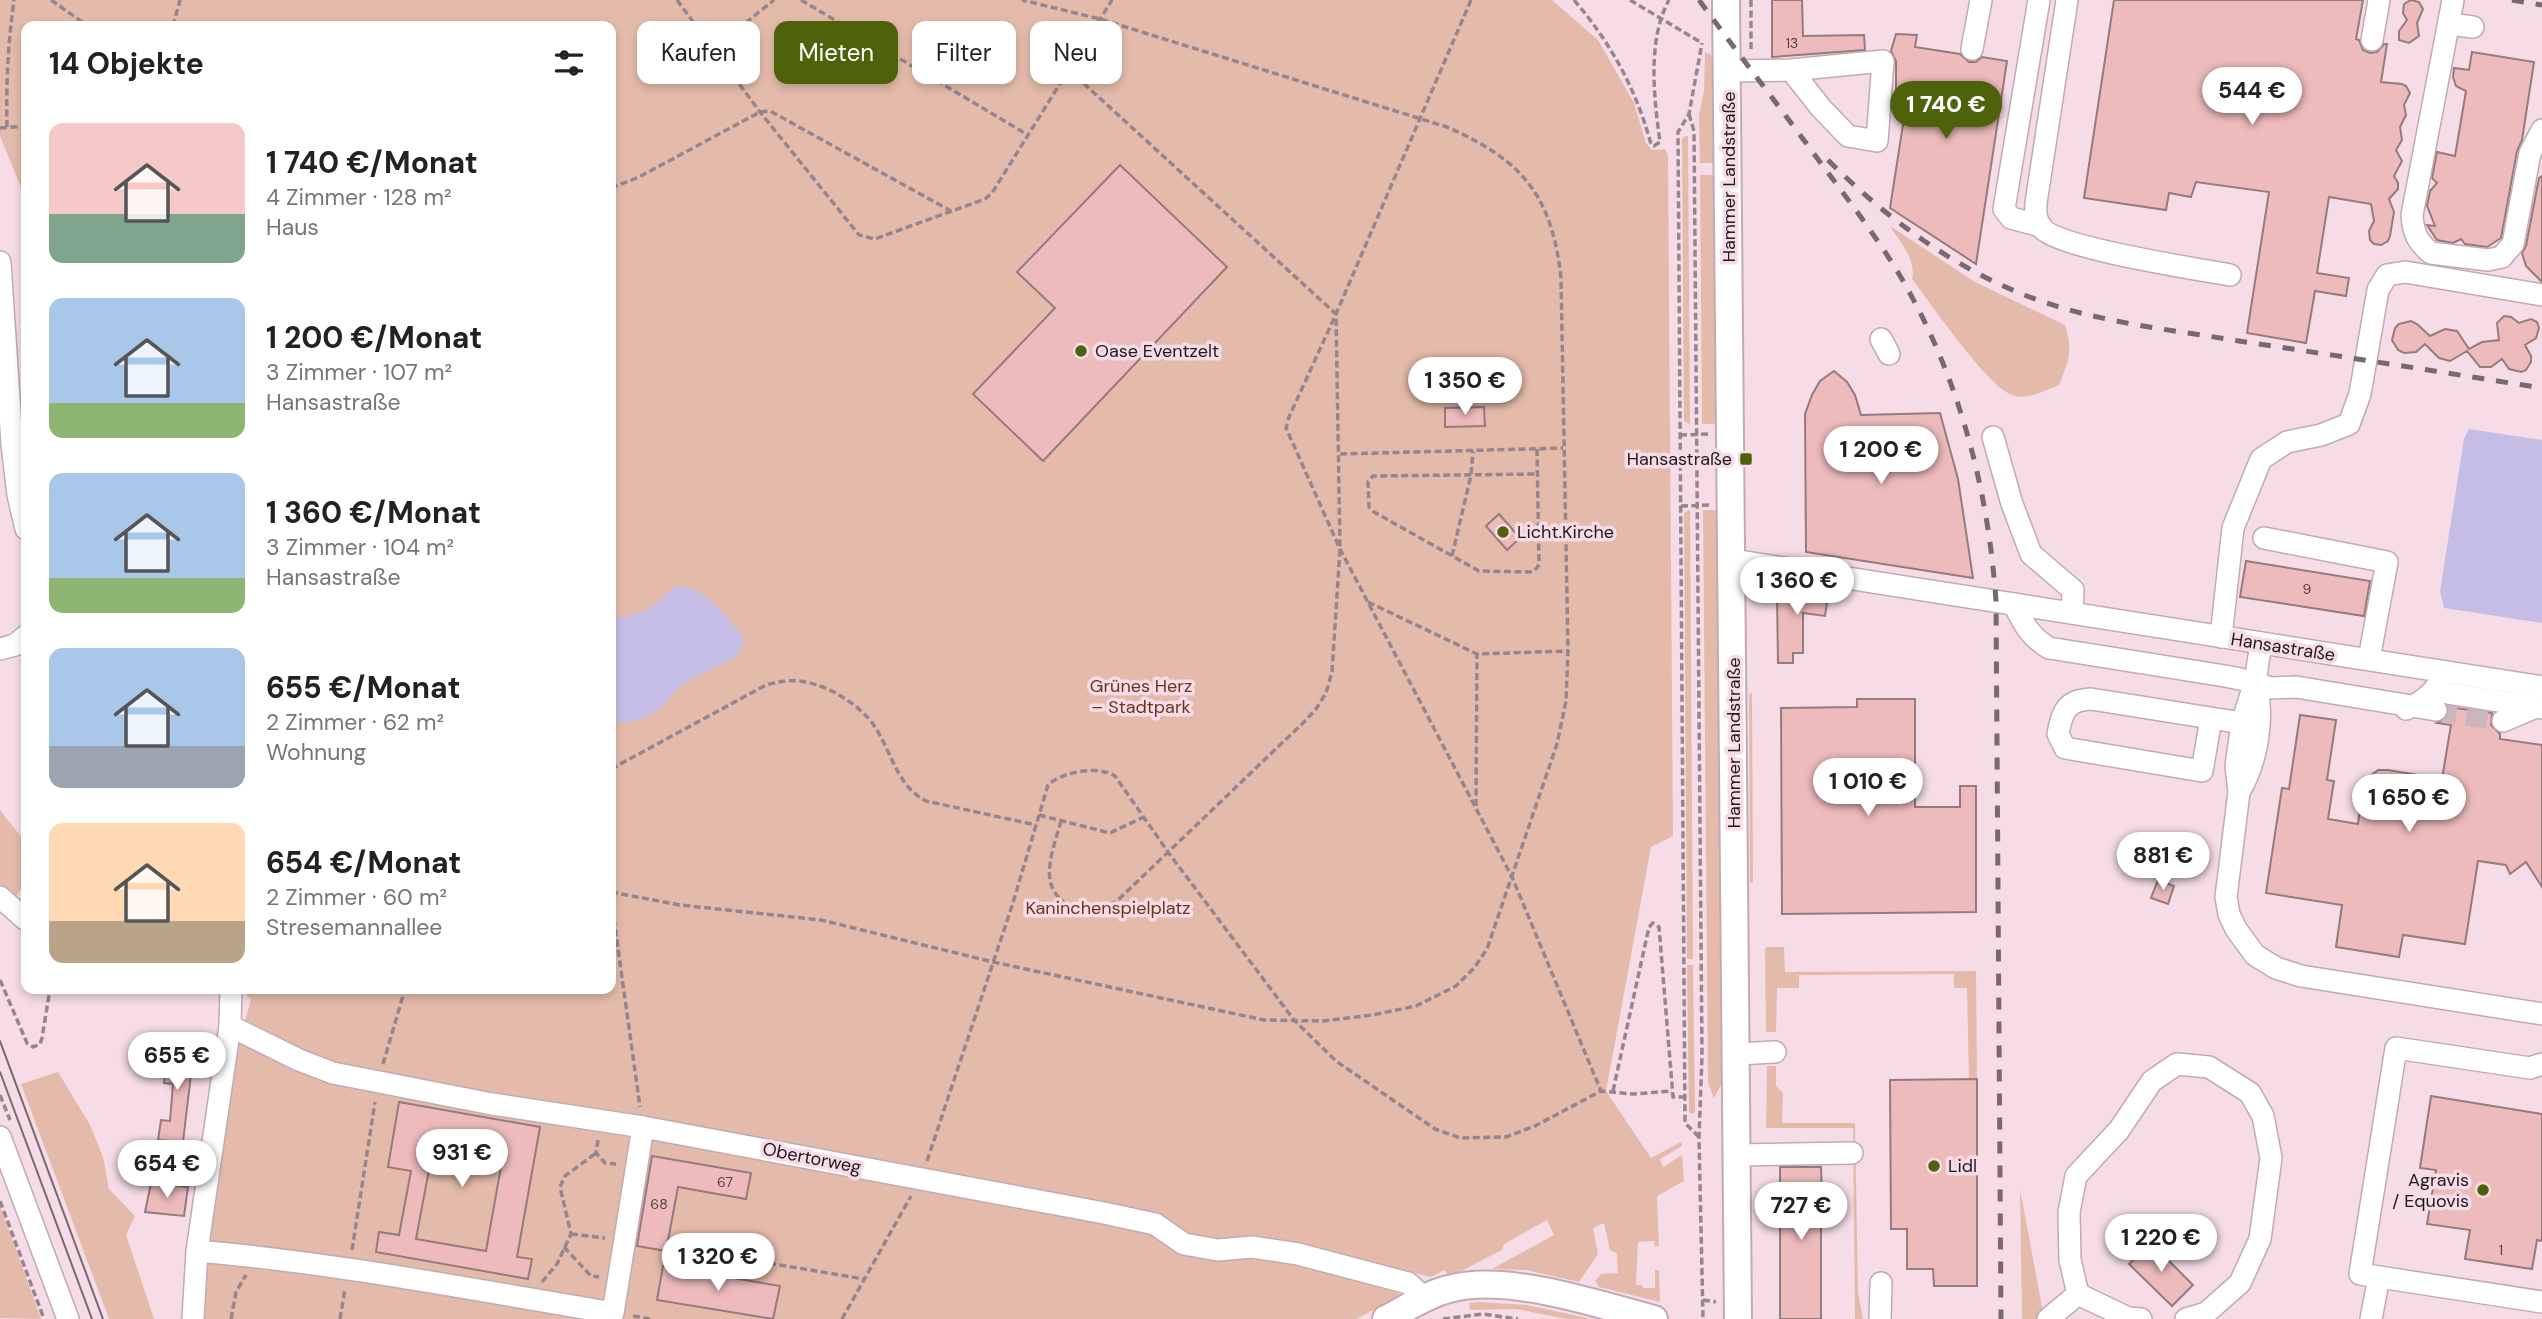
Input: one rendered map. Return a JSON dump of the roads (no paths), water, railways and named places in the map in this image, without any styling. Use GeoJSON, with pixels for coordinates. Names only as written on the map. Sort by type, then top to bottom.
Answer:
{"type":"FeatureCollection","features":[{"type":"Feature","properties":{"kind":"main road","name":"Hammer Landstraße"},"geometry":{"type":"LineString","coordinates":[[1727,0],[1738,1319]]}},
{"type":"Feature","properties":{"kind":"main road"},"geometry":{"type":"LineString","coordinates":[[1386,1319],[1448,1289],[1482,1285],[1519,1287],[1654,1319]]}},
{"type":"Feature","properties":{"kind":"street"},"geometry":{"type":"LineString","coordinates":[[1972,49],[1981,0]]}},
{"type":"Feature","properties":{"kind":"street"},"geometry":{"type":"LineString","coordinates":[[2039,0],[2004,209],[2011,218],[2040,226]]}},
{"type":"Feature","properties":{"kind":"street"},"geometry":{"type":"LineString","coordinates":[[2067,0],[2035,212],[2040,226],[2049,235],[2083,246],[2230,275]]}},
{"type":"Feature","properties":{"kind":"street"},"geometry":{"type":"LineString","coordinates":[[2372,40],[2379,0]]}},
{"type":"Feature","properties":{"kind":"street"},"geometry":{"type":"LineString","coordinates":[[2452,0],[2412,215],[2413,230],[2423,247],[2431,253],[2488,260],[2505,253],[2513,244],[2530,153],[2542,130]]}},
{"type":"Feature","properties":{"kind":"street"},"geometry":{"type":"LineString","coordinates":[[2449,24],[2473,27]]}},
{"type":"Feature","properties":{"kind":"street"},"geometry":{"type":"LineString","coordinates":[[1728,71],[1791,70],[1883,61],[1877,141],[1848,136],[1791,70]]}},
{"type":"Feature","properties":{"kind":"street"},"geometry":{"type":"LineString","coordinates":[[0,262],[12,444],[21,508]]}},
{"type":"Feature","properties":{"kind":"street"},"geometry":{"type":"LineString","coordinates":[[2221,637],[2233,528],[2261,459],[2287,442],[2321,435],[2349,425],[2360,394],[2376,297],[2387,275],[2404,272],[2542,295]]}},
{"type":"Feature","properties":{"kind":"street"},"geometry":{"type":"LineString","coordinates":[[1993,437],[2012,504],[2031,554],[2073,590],[2072,613]]}},
{"type":"Feature","properties":{"kind":"street"},"geometry":{"type":"LineString","coordinates":[[2264,538],[2386,562],[2369,660]]}},
{"type":"Feature","properties":{"kind":"street","name":"Hansastraße"},"geometry":{"type":"LineString","coordinates":[[1733,560],[2369,660],[2438,691],[2540,701]]}},
{"type":"Feature","properties":{"kind":"street"},"geometry":{"type":"LineString","coordinates":[[2014,604],[2028,632],[2049,648],[2255,682],[2294,698],[2396,713],[2438,691]]}},
{"type":"Feature","properties":{"kind":"street"},"geometry":{"type":"LineString","coordinates":[[0,649],[21,641]]}},
{"type":"Feature","properties":{"kind":"street"},"geometry":{"type":"LineString","coordinates":[[2261,643],[2255,682],[2242,723],[2236,766],[2239,792],[2226,880],[2229,914],[2236,929],[2255,955],[2276,968],[2301,976],[2542,1014]]}},
{"type":"Feature","properties":{"kind":"street"},"geometry":{"type":"LineString","coordinates":[[2239,792],[2250,774],[2261,708],[2255,682]]}},
{"type":"Feature","properties":{"kind":"street"},"geometry":{"type":"LineString","coordinates":[[2211,719],[2202,771],[2065,748],[2057,734],[2063,711],[2076,700],[2091,699],[2242,723]]}},
{"type":"Feature","properties":{"kind":"street"},"geometry":{"type":"LineString","coordinates":[[2503,721],[2540,701]]}},
{"type":"Feature","properties":{"kind":"street"},"geometry":{"type":"LineString","coordinates":[[0,897],[21,916]]}},
{"type":"Feature","properties":{"kind":"street"},"geometry":{"type":"LineString","coordinates":[[193,1319],[197,1251],[230,1026],[231,994]]}},
{"type":"Feature","properties":{"kind":"street","name":"Obertorweg"},"geometry":{"type":"LineString","coordinates":[[230,1026],[316,1068],[492,1104],[643,1127],[1155,1224],[1184,1244],[1218,1250],[1252,1247],[1298,1254],[1408,1283],[1426,1299]]}},
{"type":"Feature","properties":{"kind":"street"},"geometry":{"type":"LineString","coordinates":[[2542,1064],[2530,1068],[2396,1048],[2360,1274],[2542,1302]]}},
{"type":"Feature","properties":{"kind":"street"},"geometry":{"type":"LineString","coordinates":[[1737,1054],[1775,1052]]}},
{"type":"Feature","properties":{"kind":"street"},"geometry":{"type":"LineString","coordinates":[[2078,1294],[2070,1260],[2069,1212],[2076,1176],[2119,1130],[2152,1081],[2177,1064],[2209,1067],[2249,1093],[2263,1116],[2272,1158],[2260,1239],[2240,1283],[2206,1313],[2186,1319]]}},
{"type":"Feature","properties":{"kind":"street"},"geometry":{"type":"LineString","coordinates":[[197,1251],[275,1258],[349,1269],[613,1313],[643,1127]]}},
{"type":"Feature","properties":{"kind":"street"},"geometry":{"type":"LineString","coordinates":[[0,1137],[68,1319]]}},
{"type":"Feature","properties":{"kind":"street"},"geometry":{"type":"LineString","coordinates":[[1737,1155],[1852,1153]]}},
{"type":"Feature","properties":{"kind":"street"},"geometry":{"type":"LineString","coordinates":[[2374,1318],[2379,1277]]}},
{"type":"Feature","properties":{"kind":"street"},"geometry":{"type":"LineString","coordinates":[[1880,1319],[1881,1283]]}},
{"type":"Feature","properties":{"kind":"street"},"geometry":{"type":"LineString","coordinates":[[2048,1319],[2078,1294]]}},
{"type":"Feature","properties":{"kind":"street"},"geometry":{"type":"LineString","coordinates":[[2078,1294],[2128,1318],[2141,1319]]}},
{"type":"Feature","properties":{"kind":"tunnel"},"geometry":{"type":"LineString","coordinates":[[2436,710],[2503,721]]}},
{"type":"Feature","properties":{"kind":"tram line"},"geometry":{"type":"LineString","coordinates":[[0,1041],[103,1319]]}},
{"type":"Feature","properties":{"kind":"tram line"},"geometry":{"type":"LineString","coordinates":[[0,1072],[92,1319]]}},
{"type":"Feature","properties":{"kind":"railway"},"geometry":{"type":"LineString","coordinates":[[1699,0],[1852,206],[1899,274],[1920,312],[1954,391],[1977,473],[1986,515],[1996,601],[2001,1319]]}},
{"type":"Feature","properties":{"kind":"railway"},"geometry":{"type":"LineString","coordinates":[[2512,0],[2542,5]]}},
{"type":"Feature","properties":{"kind":"railway"},"geometry":{"type":"LineString","coordinates":[[1828,160],[1849,181],[1918,237],[1995,282],[2048,304],[2157,328],[2542,388]]}},
{"type":"Feature","properties":{"kind":"place","name":"Oase Eventzelt"},"geometry":{"type":"Point","coordinates":[1081,351]}},
{"type":"Feature","properties":{"kind":"place","name":"Hansastraße"},"geometry":{"type":"Point","coordinates":[1746,459]}},
{"type":"Feature","properties":{"kind":"place","name":"Licht.Kirche"},"geometry":{"type":"Point","coordinates":[1503,532]}},
{"type":"Feature","properties":{"kind":"place","name":"Lidl"},"geometry":{"type":"Point","coordinates":[1934,1166]}},
{"type":"Feature","properties":{"kind":"place","name":"Agravis / Equovis"},"geometry":{"type":"Point","coordinates":[2483,1190]}},
{"type":"Feature","properties":{"kind":"park label","name":"Grünes Herz – Stadtpark"},"geometry":{"type":"Point","coordinates":[1141,696]}},
{"type":"Feature","properties":{"kind":"park label","name":"Kaninchenspielplatz"},"geometry":{"type":"Point","coordinates":[1108,908]}}]}
